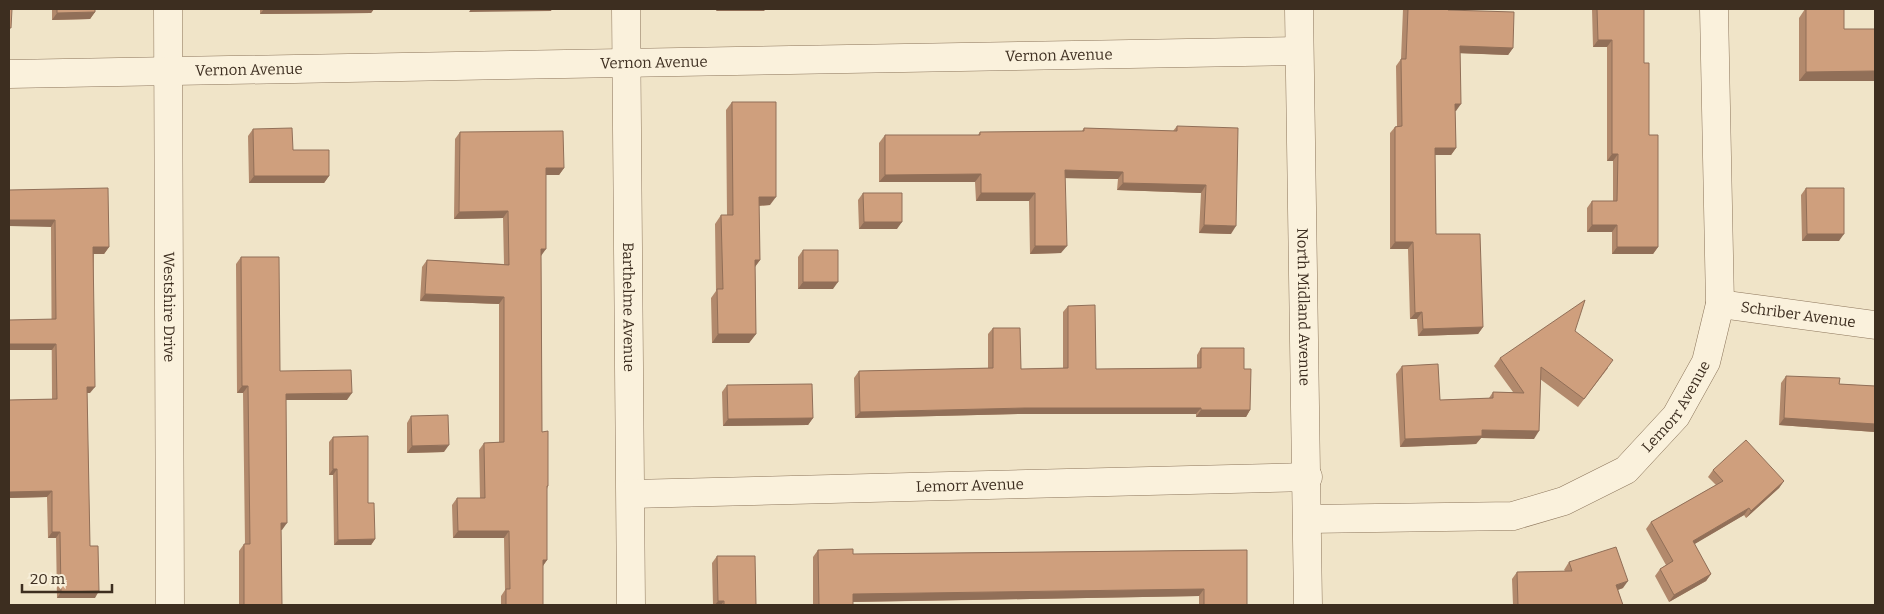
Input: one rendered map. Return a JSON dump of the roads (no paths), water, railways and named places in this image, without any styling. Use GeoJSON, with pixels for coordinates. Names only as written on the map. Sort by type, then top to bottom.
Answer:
{"type":"FeatureCollection","features":[{"type":"Feature","properties":{"kind":"street","name":"Westshire Drive"},"geometry":{"type":"LineString","coordinates":[[168,9],[170,605]]}},
{"type":"Feature","properties":{"kind":"street","name":"Barthelme Avenue"},"geometry":{"type":"LineString","coordinates":[[626,9],[631,605]]}},
{"type":"Feature","properties":{"kind":"street","name":"North Midland Avenue"},"geometry":{"type":"LineString","coordinates":[[1299,9],[1308,477],[1308,605]]}},
{"type":"Feature","properties":{"kind":"street","name":"Lemorr Avenue"},"geometry":{"type":"LineString","coordinates":[[1308,519],[1512,516],[1564,501],[1626,470],[1676,416],[1706,362],[1720,304],[1714,9]]}},
{"type":"Feature","properties":{"kind":"street","name":"Vernon Avenue"},"geometry":{"type":"LineString","coordinates":[[9,74],[1299,51]]}},
{"type":"Feature","properties":{"kind":"street","name":"Schriber Avenue"},"geometry":{"type":"LineString","coordinates":[[1720,304],[1875,325]]}},
{"type":"Feature","properties":{"kind":"street","name":"Lemorr Avenue"},"geometry":{"type":"LineString","coordinates":[[631,494],[1308,477]]}}]}
